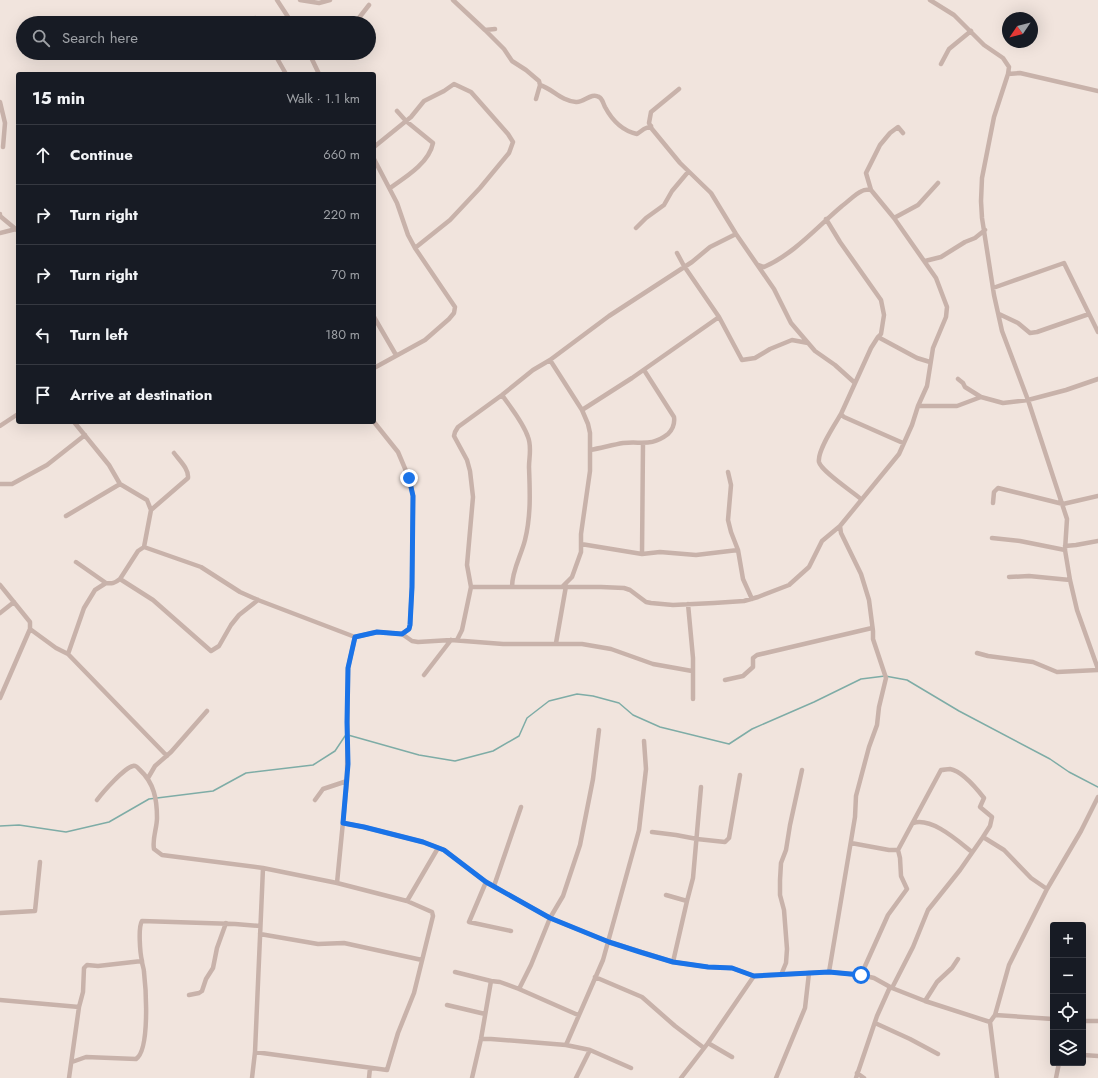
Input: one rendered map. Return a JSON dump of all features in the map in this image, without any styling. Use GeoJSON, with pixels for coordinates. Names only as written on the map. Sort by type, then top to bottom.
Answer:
{"type":"FeatureCollection","features":[{"type":"Feature","properties":{"kind":"street"},"geometry":{"type":"LineString","coordinates":[[277,0],[283,0]]}},
{"type":"Feature","properties":{"kind":"street"},"geometry":{"type":"LineString","coordinates":[[277,0],[287,16]]}},
{"type":"Feature","properties":{"kind":"street"},"geometry":{"type":"LineString","coordinates":[[300,0],[319,3],[330,0]]}},
{"type":"Feature","properties":{"kind":"street"},"geometry":{"type":"LineString","coordinates":[[453,0],[504,49],[512,61],[532,74],[540,85],[550,89],[564,100],[577,103],[592,96],[601,98],[612,118],[627,131],[637,134],[651,126]]}},
{"type":"Feature","properties":{"kind":"street"},"geometry":{"type":"LineString","coordinates":[[930,0],[954,15],[984,45],[1003,58],[1009,67],[994,117],[982,178],[981,201],[993,288],[1002,331],[1028,400],[1063,504],[1068,525],[1065,548],[1070,580],[1079,615],[1098,669],[1057,672],[1032,662],[988,656],[977,652]]}},
{"type":"Feature","properties":{"kind":"street"},"geometry":{"type":"LineString","coordinates":[[940,0],[942,7]]}},
{"type":"Feature","properties":{"kind":"street"},"geometry":{"type":"LineString","coordinates":[[360,16],[369,5]]}},
{"type":"Feature","properties":{"kind":"street"},"geometry":{"type":"LineString","coordinates":[[485,30],[495,29]]}},
{"type":"Feature","properties":{"kind":"street"},"geometry":{"type":"LineString","coordinates":[[941,64],[949,49],[971,31]]}},
{"type":"Feature","properties":{"kind":"street"},"geometry":{"type":"LineString","coordinates":[[278,60],[285,72]]}},
{"type":"Feature","properties":{"kind":"street"},"geometry":{"type":"LineString","coordinates":[[312,60],[318,72]]}},
{"type":"Feature","properties":{"kind":"street"},"geometry":{"type":"LineString","coordinates":[[1008,74],[1020,73],[1098,91]]}},
{"type":"Feature","properties":{"kind":"street"},"geometry":{"type":"LineString","coordinates":[[376,145],[406,121],[424,101],[444,92],[454,84],[471,92],[508,134],[513,142],[509,153],[450,220],[415,248]]}},
{"type":"Feature","properties":{"kind":"street"},"geometry":{"type":"LineString","coordinates":[[536,99],[540,85]]}},
{"type":"Feature","properties":{"kind":"street"},"geometry":{"type":"LineString","coordinates":[[680,89],[651,112],[649,123],[688,172],[711,193],[736,234],[774,289],[791,323],[815,351],[835,365],[855,383]]}},
{"type":"Feature","properties":{"kind":"street"},"geometry":{"type":"LineString","coordinates":[[0,102],[5,123],[3,146]]}},
{"type":"Feature","properties":{"kind":"street"},"geometry":{"type":"LineString","coordinates":[[390,188],[417,168],[432,151],[434,143],[406,121],[398,111]]}},
{"type":"Feature","properties":{"kind":"street"},"geometry":{"type":"LineString","coordinates":[[471,587],[576,586],[624,588],[630,590],[646,602],[673,605],[744,601],[789,585],[809,567],[822,540],[840,526],[899,454],[927,386],[930,362],[946,317],[947,307],[936,278],[894,218],[876,194],[871,190],[866,173],[875,155],[890,133],[898,127],[903,133]]}},
{"type":"Feature","properties":{"kind":"street"},"geometry":{"type":"LineString","coordinates":[[376,164],[390,188],[415,248],[455,307],[454,313],[449,320],[425,340],[376,367]]}},
{"type":"Feature","properties":{"kind":"street"},"geometry":{"type":"LineString","coordinates":[[636,228],[646,218],[664,205],[672,190],[688,172]]}},
{"type":"Feature","properties":{"kind":"street"},"geometry":{"type":"LineString","coordinates":[[894,218],[918,204],[938,183]]}},
{"type":"Feature","properties":{"kind":"street"},"geometry":{"type":"LineString","coordinates":[[758,265],[764,267],[777,261],[862,191],[871,190]]}},
{"type":"Feature","properties":{"kind":"street"},"geometry":{"type":"LineString","coordinates":[[0,214],[0,216],[16,229]]}},
{"type":"Feature","properties":{"kind":"street"},"geometry":{"type":"LineString","coordinates":[[826,220],[881,300],[884,315],[881,334],[871,348],[841,414],[820,454],[819,463],[826,471],[861,499]]}},
{"type":"Feature","properties":{"kind":"street"},"geometry":{"type":"LineString","coordinates":[[0,233],[16,230]]}},
{"type":"Feature","properties":{"kind":"street"},"geometry":{"type":"LineString","coordinates":[[928,267],[935,260],[975,238],[985,230]]}},
{"type":"Feature","properties":{"kind":"street"},"geometry":{"type":"LineString","coordinates":[[457,640],[462,630],[471,587],[467,565],[473,497],[472,483],[467,460],[454,436],[458,427],[533,370],[550,360],[609,316],[692,262],[710,247],[736,234]]}},
{"type":"Feature","properties":{"kind":"street"},"geometry":{"type":"LineString","coordinates":[[975,238],[986,240]]}},
{"type":"Feature","properties":{"kind":"street"},"geometry":{"type":"LineString","coordinates":[[677,253],[684,266],[719,317],[742,360],[755,358],[770,349],[792,340],[808,343]]}},
{"type":"Feature","properties":{"kind":"street"},"geometry":{"type":"LineString","coordinates":[[925,261],[935,260]]}},
{"type":"Feature","properties":{"kind":"street"},"geometry":{"type":"LineString","coordinates":[[993,288],[1064,263],[1098,332]]}},
{"type":"Feature","properties":{"kind":"street"},"geometry":{"type":"LineString","coordinates":[[764,267],[765,276]]}},
{"type":"Feature","properties":{"kind":"street"},"geometry":{"type":"LineString","coordinates":[[998,314],[1018,323],[1030,333],[1089,314]]}},
{"type":"Feature","properties":{"kind":"street"},"geometry":{"type":"LineString","coordinates":[[582,410],[644,370],[719,317]]}},
{"type":"Feature","properties":{"kind":"street"},"geometry":{"type":"LineString","coordinates":[[376,320],[396,355]]}},
{"type":"Feature","properties":{"kind":"street"},"geometry":{"type":"LineString","coordinates":[[878,337],[917,358],[930,362]]}},
{"type":"Feature","properties":{"kind":"street"},"geometry":{"type":"LineString","coordinates":[[550,360],[582,410],[590,433],[590,471],[581,552],[572,577],[565,586],[556,643]]}},
{"type":"Feature","properties":{"kind":"street"},"geometry":{"type":"LineString","coordinates":[[590,450],[622,443],[653,442],[659,440],[673,427],[675,422],[674,417],[644,370]]}},
{"type":"Feature","properties":{"kind":"street"},"geometry":{"type":"LineString","coordinates":[[958,379],[965,387],[981,397],[1002,404],[1028,400],[1066,390],[1098,379]]}},
{"type":"Feature","properties":{"kind":"street"},"geometry":{"type":"LineString","coordinates":[[502,395],[525,430],[530,448],[530,512],[525,540],[513,575],[512,587]]}},
{"type":"Feature","properties":{"kind":"street"},"geometry":{"type":"LineString","coordinates":[[918,406],[957,406],[981,397]]}},
{"type":"Feature","properties":{"kind":"street"},"geometry":{"type":"LineString","coordinates":[[841,414],[844,417],[903,443]]}},
{"type":"Feature","properties":{"kind":"street"},"geometry":{"type":"LineString","coordinates":[[0,426],[16,415]]}},
{"type":"Feature","properties":{"kind":"street"},"geometry":{"type":"LineString","coordinates":[[68,654],[84,608],[95,590],[106,583],[116,582],[120,579],[138,551],[144,547],[151,510],[147,500],[120,484],[109,465],[76,424]]}},
{"type":"Feature","properties":{"kind":"street"},"geometry":{"type":"LineString","coordinates":[[376,424],[398,452],[409,478],[413,496],[410,625],[409,629],[402,634]]}},
{"type":"Feature","properties":{"kind":"street"},"geometry":{"type":"LineString","coordinates":[[0,484],[12,484],[47,466],[85,435]]}},
{"type":"Feature","properties":{"kind":"street"},"geometry":{"type":"LineString","coordinates":[[642,443],[642,554]]}},
{"type":"Feature","properties":{"kind":"street"},"geometry":{"type":"LineString","coordinates":[[151,510],[188,478],[188,473],[174,454]]}},
{"type":"Feature","properties":{"kind":"street"},"geometry":{"type":"LineString","coordinates":[[728,472],[731,491],[728,520],[738,550],[743,579],[752,599]]}},
{"type":"Feature","properties":{"kind":"street"},"geometry":{"type":"LineString","coordinates":[[66,516],[120,484]]}},
{"type":"Feature","properties":{"kind":"street"},"geometry":{"type":"LineString","coordinates":[[993,503],[994,492],[998,488],[1063,504],[1098,496]]}},
{"type":"Feature","properties":{"kind":"street"},"geometry":{"type":"LineString","coordinates":[[829,972],[855,817],[856,796],[869,746],[876,730],[879,707],[885,684],[884,671],[873,639],[869,600],[861,574],[840,526]]}},
{"type":"Feature","properties":{"kind":"street"},"geometry":{"type":"LineString","coordinates":[[992,538],[1065,548],[1090,544],[1098,541]]}},
{"type":"Feature","properties":{"kind":"street"},"geometry":{"type":"LineString","coordinates":[[581,544],[642,554],[664,552],[696,555],[738,550]]}},
{"type":"Feature","properties":{"kind":"street"},"geometry":{"type":"LineString","coordinates":[[144,547],[201,567],[240,592],[258,600],[355,637],[377,632],[402,634],[412,641],[457,640],[480,644],[582,644],[611,649],[653,664],[692,671]]}},
{"type":"Feature","properties":{"kind":"street"},"geometry":{"type":"LineString","coordinates":[[76,562],[106,583]]}},
{"type":"Feature","properties":{"kind":"street"},"geometry":{"type":"LineString","coordinates":[[1009,577],[1029,576],[1070,580]]}},
{"type":"Feature","properties":{"kind":"street"},"geometry":{"type":"LineString","coordinates":[[572,577],[576,586]]}},
{"type":"Feature","properties":{"kind":"street"},"geometry":{"type":"LineString","coordinates":[[120,579],[153,600],[211,651],[219,646],[231,624],[238,615],[258,600]]}},
{"type":"Feature","properties":{"kind":"street"},"geometry":{"type":"LineString","coordinates":[[0,585],[30,622],[30,629],[0,698]]}},
{"type":"Feature","properties":{"kind":"street"},"geometry":{"type":"LineString","coordinates":[[0,613],[14,602]]}},
{"type":"Feature","properties":{"kind":"street"},"geometry":{"type":"LineString","coordinates":[[688,604],[693,658],[693,700]]}},
{"type":"Feature","properties":{"kind":"street"},"geometry":{"type":"LineString","coordinates":[[726,680],[744,676],[753,667],[753,658],[757,655],[872,628]]}},
{"type":"Feature","properties":{"kind":"street"},"geometry":{"type":"LineString","coordinates":[[30,629],[56,648],[68,654],[166,756]]}},
{"type":"Feature","properties":{"kind":"street"},"geometry":{"type":"LineString","coordinates":[[337,883],[347,781],[348,668],[355,637]]}},
{"type":"Feature","properties":{"kind":"street"},"geometry":{"type":"LineString","coordinates":[[424,676],[451,640]]}},
{"type":"Feature","properties":{"kind":"street"},"geometry":{"type":"LineString","coordinates":[[148,778],[156,766],[207,711]]}},
{"type":"Feature","properties":{"kind":"street"},"geometry":{"type":"LineString","coordinates":[[519,988],[531,965],[550,918],[563,896],[580,845],[590,793],[599,730]]}},
{"type":"Feature","properties":{"kind":"street"},"geometry":{"type":"LineString","coordinates":[[566,1045],[603,960],[639,830],[646,769],[644,741]]}},
{"type":"Feature","properties":{"kind":"street"},"geometry":{"type":"LineString","coordinates":[[97,800],[113,781],[129,768],[136,766],[143,772],[152,784],[157,816],[153,844],[154,849],[162,855],[263,868],[337,883],[407,900],[432,912],[433,916],[414,994],[396,1039],[387,1070],[255,1052]]}},
{"type":"Feature","properties":{"kind":"street"},"geometry":{"type":"LineString","coordinates":[[143,772],[156,766]]}},
{"type":"Feature","properties":{"kind":"street"},"geometry":{"type":"LineString","coordinates":[[861,975],[888,915],[907,889],[901,876],[898,850],[941,770],[952,769],[964,777],[984,798],[980,807],[992,817],[990,826],[928,910],[914,943],[891,987],[875,1023],[856,1076],[864,1078]]}},
{"type":"Feature","properties":{"kind":"street"},"geometry":{"type":"LineString","coordinates":[[781,975],[786,963],[787,949],[784,910],[780,895],[781,864],[786,850],[802,770]]}},
{"type":"Feature","properties":{"kind":"street"},"geometry":{"type":"LineString","coordinates":[[652,832],[725,842],[729,838],[740,775]]}},
{"type":"Feature","properties":{"kind":"street"},"geometry":{"type":"LineString","coordinates":[[315,800],[323,789],[347,781]]}},
{"type":"Feature","properties":{"kind":"street"},"geometry":{"type":"LineString","coordinates":[[673,962],[687,901],[694,878],[701,787]]}},
{"type":"Feature","properties":{"kind":"street"},"geometry":{"type":"LineString","coordinates":[[997,1078],[990,1022],[995,1015],[1009,965],[1047,889],[1081,831],[1098,797]]}},
{"type":"Feature","properties":{"kind":"street"},"geometry":{"type":"LineString","coordinates":[[494,886],[521,807]]}},
{"type":"Feature","properties":{"kind":"street"},"geometry":{"type":"LineString","coordinates":[[913,823],[924,822],[944,831],[972,852]]}},
{"type":"Feature","properties":{"kind":"street"},"geometry":{"type":"LineString","coordinates":[[343,823],[423,842],[438,848],[451,855],[486,882],[550,918],[609,942],[673,962],[708,967],[732,968],[754,976],[829,972],[861,975],[874,978],[891,987],[925,1000],[990,1022]]}},
{"type":"Feature","properties":{"kind":"street"},"geometry":{"type":"LineString","coordinates":[[983,837],[1004,850],[1031,878],[1047,889]]}},
{"type":"Feature","properties":{"kind":"street"},"geometry":{"type":"LineString","coordinates":[[851,843],[889,850],[898,850]]}},
{"type":"Feature","properties":{"kind":"street"},"geometry":{"type":"LineString","coordinates":[[407,900],[438,848]]}},
{"type":"Feature","properties":{"kind":"street"},"geometry":{"type":"LineString","coordinates":[[0,913],[35,911],[40,862]]}},
{"type":"Feature","properties":{"kind":"street"},"geometry":{"type":"LineString","coordinates":[[252,1078],[255,1052],[263,868]]}},
{"type":"Feature","properties":{"kind":"street"},"geometry":{"type":"LineString","coordinates":[[486,882],[469,922],[512,931]]}},
{"type":"Feature","properties":{"kind":"street"},"geometry":{"type":"LineString","coordinates":[[666,895],[687,901]]}},
{"type":"Feature","properties":{"kind":"street"},"geometry":{"type":"LineString","coordinates":[[72,1062],[86,1057],[138,1058],[146,1033],[144,971],[140,927],[142,921],[226,923],[260,926]]}},
{"type":"Feature","properties":{"kind":"street"},"geometry":{"type":"LineString","coordinates":[[190,995],[199,994],[202,992],[206,979],[213,968],[217,948],[226,923]]}},
{"type":"Feature","properties":{"kind":"street"},"geometry":{"type":"LineString","coordinates":[[260,934],[318,944],[344,943],[422,960]]}},
{"type":"Feature","properties":{"kind":"street"},"geometry":{"type":"LineString","coordinates":[[925,1000],[937,982],[952,968],[958,959]]}},
{"type":"Feature","properties":{"kind":"street"},"geometry":{"type":"LineString","coordinates":[[70,1078],[79,1007],[83,992],[84,968],[87,965],[98,966],[142,960]]}},
{"type":"Feature","properties":{"kind":"street"},"geometry":{"type":"LineString","coordinates":[[455,972],[500,982],[519,988],[578,1015]]}},
{"type":"Feature","properties":{"kind":"street"},"geometry":{"type":"LineString","coordinates":[[776,1078],[805,1008],[809,973]]}},
{"type":"Feature","properties":{"kind":"street"},"geometry":{"type":"LineString","coordinates":[[681,1078],[708,1043],[754,976]]}},
{"type":"Feature","properties":{"kind":"street"},"geometry":{"type":"LineString","coordinates":[[595,977],[642,997],[675,1026],[704,1048]]}},
{"type":"Feature","properties":{"kind":"street"},"geometry":{"type":"LineString","coordinates":[[472,1078],[481,1039],[491,981]]}},
{"type":"Feature","properties":{"kind":"street"},"geometry":{"type":"LineString","coordinates":[[0,1000],[79,1007]]}},
{"type":"Feature","properties":{"kind":"street"},"geometry":{"type":"LineString","coordinates":[[447,1005],[485,1014]]}},
{"type":"Feature","properties":{"kind":"street"},"geometry":{"type":"LineString","coordinates":[[995,1015],[1050,1019]]}},
{"type":"Feature","properties":{"kind":"street"},"geometry":{"type":"LineString","coordinates":[[1086,1021],[1098,1021]]}},
{"type":"Feature","properties":{"kind":"street"},"geometry":{"type":"LineString","coordinates":[[875,1023],[938,1054]]}},
{"type":"Feature","properties":{"kind":"street"},"geometry":{"type":"LineString","coordinates":[[481,1039],[491,1038],[566,1045],[590,1050],[631,1068]]}},
{"type":"Feature","properties":{"kind":"street"},"geometry":{"type":"LineString","coordinates":[[708,1043],[732,1057]]}},
{"type":"Feature","properties":{"kind":"street"},"geometry":{"type":"LineString","coordinates":[[576,1078],[590,1050]]}},
{"type":"Feature","properties":{"kind":"street"},"geometry":{"type":"LineString","coordinates":[[1086,1056],[1098,1056]]}},
{"type":"Feature","properties":{"kind":"street"},"geometry":{"type":"LineString","coordinates":[[1056,1078],[1058,1066]]}},
{"type":"Feature","properties":{"kind":"street"},"geometry":{"type":"LineString","coordinates":[[369,1078],[370,1068]]}},
{"type":"Feature","properties":{"kind":"waterway"},"geometry":{"type":"LineString","coordinates":[[348,735],[419,755],[455,761],[493,751],[519,736],[527,718],[549,701],[577,694],[593,696],[619,703],[633,715],[660,727],[729,744],[752,729],[814,702],[861,679],[885,676],[907,680],[959,711],[1050,759],[1069,772],[1098,787]]}},
{"type":"Feature","properties":{"kind":"waterway"},"geometry":{"type":"LineString","coordinates":[[0,826],[19,825],[66,832],[109,822],[149,799],[213,791],[246,773],[313,765],[335,751],[345,736]]}},
{"type":"Feature","properties":{"kind":"route"},"geometry":{"type":"LineString","coordinates":[[409,478],[413,496],[410,625],[409,629],[402,634],[372,632],[355,637],[348,668],[348,764],[343,823],[423,842],[444,850],[486,882],[550,918],[609,942],[673,962],[708,967],[732,968],[754,976],[829,972],[861,975]]}}]}
